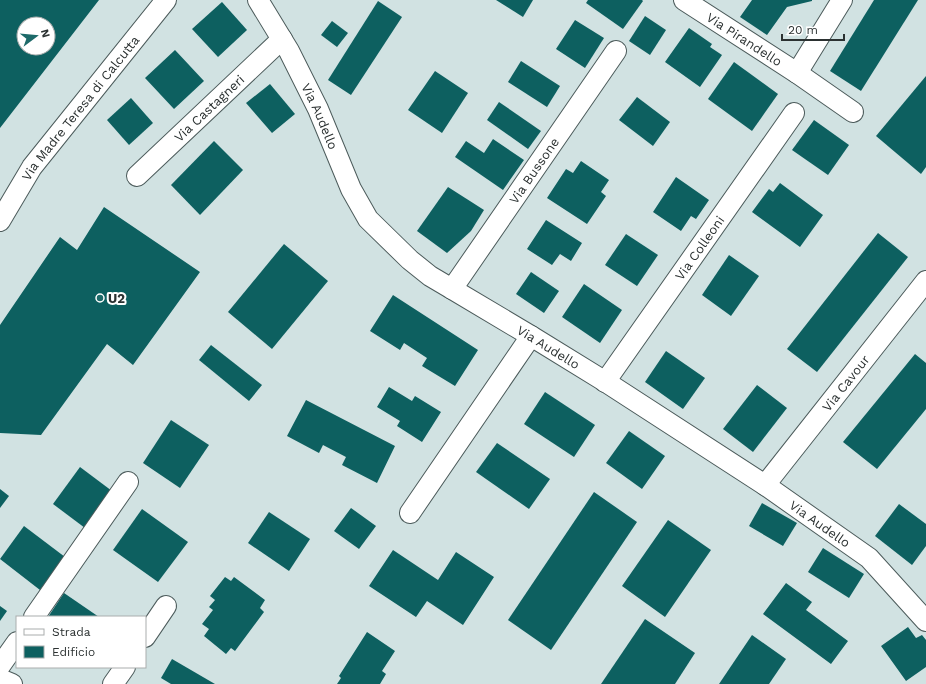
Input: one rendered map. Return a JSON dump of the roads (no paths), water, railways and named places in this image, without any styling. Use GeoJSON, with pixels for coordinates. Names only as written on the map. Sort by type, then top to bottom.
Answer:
{"type":"FeatureCollection","features":[{"type":"Feature","properties":{"kind":"street","name":"Via Madre Teresa di Calcutta"},"geometry":{"type":"LineString","coordinates":[[0,220],[32,168],[166,0]]}},
{"type":"Feature","properties":{"kind":"street","name":"Via Audello"},"geometry":{"type":"LineString","coordinates":[[258,0],[289,51],[318,109],[350,189],[368,219],[410,260],[430,276],[605,382],[765,485],[869,558],[922,609]]}},
{"type":"Feature","properties":{"kind":"street","name":"Via Pirandello"},"geometry":{"type":"LineString","coordinates":[[797,73],[842,0]]}},
{"type":"Feature","properties":{"kind":"street","name":"Via Pirandello"},"geometry":{"type":"LineString","coordinates":[[690,2],[853,112]]}},
{"type":"Feature","properties":{"kind":"street","name":"Via Castagneri"},"geometry":{"type":"LineString","coordinates":[[137,176],[282,39]]}},
{"type":"Feature","properties":{"kind":"street","name":"Via Bussone"},"geometry":{"type":"LineString","coordinates":[[452,289],[616,51]]}},
{"type":"Feature","properties":{"kind":"street","name":"Via Colleoni"},"geometry":{"type":"LineString","coordinates":[[605,382],[794,114]]}},
{"type":"Feature","properties":{"kind":"street","name":"Via Cavour"},"geometry":{"type":"LineString","coordinates":[[765,485],[926,281]]}},
{"type":"Feature","properties":{"kind":"street"},"geometry":{"type":"LineString","coordinates":[[410,513],[531,336]]}},
{"type":"Feature","properties":{"kind":"street"},"geometry":{"type":"LineString","coordinates":[[35,616],[128,482]]}},
{"type":"Feature","properties":{"kind":"street"},"geometry":{"type":"LineString","coordinates":[[146,636],[166,606]]}},
{"type":"Feature","properties":{"kind":"street"},"geometry":{"type":"LineString","coordinates":[[0,666],[16,643]]}},
{"type":"Feature","properties":{"kind":"street"},"geometry":{"type":"LineString","coordinates":[[113,684],[124,668]]}},
{"type":"Feature","properties":{"kind":"street"},"geometry":{"type":"LineString","coordinates":[[0,679],[12,684]]}},
{"type":"Feature","properties":{"kind":"place","name":"U2"},"geometry":{"type":"Point","coordinates":[100,298]}}]}
